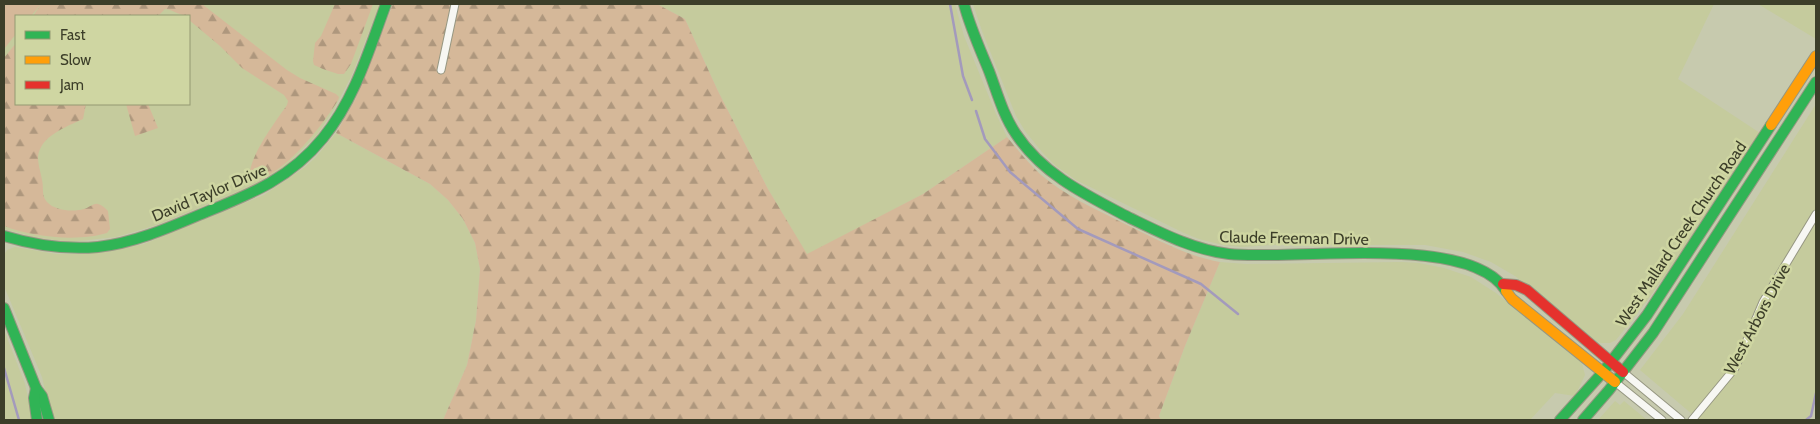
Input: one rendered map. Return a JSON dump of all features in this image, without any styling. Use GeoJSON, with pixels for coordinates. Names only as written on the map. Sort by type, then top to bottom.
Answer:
{"type":"FeatureCollection","features":[{"type":"Feature","properties":{"kind":"street","name":"David Taylor Drive"},"geometry":{"type":"LineString","coordinates":[[4,236],[55,247],[86,248],[116,244],[186,221],[253,193],[275,181],[312,151],[338,118],[352,92],[386,4]]}},
{"type":"Feature","properties":{"kind":"street"},"geometry":{"type":"LineString","coordinates":[[441,70],[455,4]]}},
{"type":"Feature","properties":{"kind":"street","name":"Claude Freeman Drive"},"geometry":{"type":"LineString","coordinates":[[964,4],[972,30],[1005,114],[1016,134],[1028,150],[1047,169],[1073,187],[1176,240],[1212,252],[1242,255],[1422,255],[1442,257],[1464,263],[1486,272],[1503,284],[1508,295],[1662,420]]}},
{"type":"Feature","properties":{"kind":"street","name":"West Mallard Creek Church Road"},"geometry":{"type":"LineString","coordinates":[[1560,420],[1603,372],[1648,315],[1816,56]]}},
{"type":"Feature","properties":{"kind":"street","name":"West Mallard Creek Church Road"},"geometry":{"type":"LineString","coordinates":[[1583,420],[1653,333],[1816,82]]}},
{"type":"Feature","properties":{"kind":"street","name":"West Arbors Drive"},"geometry":{"type":"LineString","coordinates":[[1692,420],[1735,368],[1763,302],[1816,214]]}},
{"type":"Feature","properties":{"kind":"street","name":"Claude Freeman Drive"},"geometry":{"type":"LineString","coordinates":[[1503,284],[1516,285],[1527,290],[1682,420]]}},
{"type":"Feature","properties":{"kind":"street"},"geometry":{"type":"LineString","coordinates":[[4,308],[36,388],[42,396],[49,420]]}},
{"type":"Feature","properties":{"kind":"street"},"geometry":{"type":"LineString","coordinates":[[36,388],[34,398],[37,420]]}},
{"type":"Feature","properties":{"kind":"shaded area"},"geometry":{"type":"Polygon","coordinates":[[[4,4],[380,4],[351,77],[333,111],[317,135],[287,165],[249,188],[157,225],[116,237],[70,242],[33,237],[4,229],[4,4]]]}},
{"type":"Feature","properties":{"kind":"shaded area"},"geometry":{"type":"Polygon","coordinates":[[[657,4],[955,4],[964,36],[1007,137],[923,194],[807,255],[768,189],[718,91],[685,19],[657,4]]]}},
{"type":"Feature","properties":{"kind":"shaded area"},"geometry":{"type":"Polygon","coordinates":[[[973,4],[1714,4],[1678,79],[1760,133],[1686,247],[1649,298],[1616,340],[1610,343],[1601,343],[1515,276],[1491,262],[1463,252],[1425,245],[1272,245],[1242,247],[1223,245],[1184,233],[1076,180],[1056,166],[1042,152],[1016,116],[973,4]]]}},
{"type":"Feature","properties":{"kind":"shaded area"},"geometry":{"type":"Polygon","coordinates":[[[1758,4],[1816,4],[1816,39],[1758,4]]]}},
{"type":"Feature","properties":{"kind":"shaded area"},"geometry":{"type":"Polygon","coordinates":[[[1816,104],[1816,403],[1810,420],[1699,420],[1640,370],[1683,314],[1816,104]]]}},
{"type":"Feature","properties":{"kind":"shaded area"},"geometry":{"type":"Polygon","coordinates":[[[336,133],[430,184],[448,200],[463,219],[475,243],[480,269],[476,320],[467,365],[443,420],[52,420],[42,377],[4,286],[4,255],[7,250],[15,247],[56,254],[81,254],[107,252],[144,244],[264,195],[305,167],[336,133]]]}},
{"type":"Feature","properties":{"kind":"shaded area"},"geometry":{"type":"Polygon","coordinates":[[[1220,262],[1246,264],[1402,262],[1444,268],[1471,277],[1496,293],[1582,363],[1585,375],[1575,396],[1555,393],[1530,420],[1161,420],[1159,416],[1185,346],[1220,262]]]}},
{"type":"Feature","properties":{"kind":"shaded area"},"geometry":{"type":"Polygon","coordinates":[[[4,330],[25,384],[33,420],[4,420],[4,330]]]}},
{"type":"Feature","properties":{"kind":"shaded area"},"geometry":{"type":"Polygon","coordinates":[[[1615,401],[1620,405],[1624,401],[1647,420],[1598,420],[1615,401]]]}},
{"type":"Feature","properties":{"kind":"green space"},"geometry":{"type":"Polygon","coordinates":[[[4,4],[41,4],[32,15],[15,15],[15,35],[4,49],[4,4]]]}},
{"type":"Feature","properties":{"kind":"green space"},"geometry":{"type":"Polygon","coordinates":[[[41,4],[202,4],[287,70],[339,97],[323,123],[300,150],[274,172],[262,179],[250,181],[252,163],[257,152],[288,101],[284,95],[242,68],[220,46],[190,21],[190,15],[183,15],[165,9],[159,15],[34,15],[41,4]]]}},
{"type":"Feature","properties":{"kind":"green space"},"geometry":{"type":"Polygon","coordinates":[[[335,4],[373,4],[351,64],[344,74],[323,69],[314,65],[313,61],[315,43],[321,36],[335,4]]]}},
{"type":"Feature","properties":{"kind":"green space"},"geometry":{"type":"Polygon","coordinates":[[[393,4],[657,4],[685,19],[718,91],[768,189],[807,254],[923,194],[1007,137],[1040,174],[1070,196],[1171,246],[1195,256],[1220,262],[1185,346],[1159,416],[1161,420],[443,420],[467,365],[476,320],[480,269],[475,243],[463,219],[448,200],[430,184],[336,133],[355,100],[393,4]]]}},
{"type":"Feature","properties":{"kind":"green space"},"geometry":{"type":"Polygon","coordinates":[[[15,44],[15,105],[86,105],[83,119],[55,133],[43,143],[38,160],[43,183],[43,194],[45,200],[50,205],[65,210],[80,210],[94,204],[101,205],[108,211],[110,229],[107,233],[69,238],[28,233],[4,226],[4,58],[15,44]]]}},
{"type":"Feature","properties":{"kind":"green space"},"geometry":{"type":"Polygon","coordinates":[[[126,105],[148,105],[158,128],[135,136],[126,105]]]}},
{"type":"Feature","properties":{"kind":"waterway"},"geometry":{"type":"LineString","coordinates":[[950,4],[963,76],[972,100]]}},
{"type":"Feature","properties":{"kind":"waterway"},"geometry":{"type":"LineString","coordinates":[[976,111],[985,139],[1010,172],[1078,229],[1201,284],[1238,314]]}},
{"type":"Feature","properties":{"kind":"waterway"},"geometry":{"type":"LineString","coordinates":[[4,368],[19,420]]}},
{"type":"Feature","properties":{"kind":"waterway"},"geometry":{"type":"LineString","coordinates":[[1806,420],[1811,416],[1816,393]]}},
{"type":"Feature","properties":{"kind":"traffic: fast"},"geometry":{"type":"LineString","coordinates":[[4,236],[27,242],[62,247],[86,248],[111,245],[137,239],[162,230],[251,193],[282,176],[310,153],[323,138],[344,107],[360,74],[386,4]]}},
{"type":"Feature","properties":{"kind":"traffic: fast"},"geometry":{"type":"LineString","coordinates":[[964,4],[972,30],[1007,119],[1016,134],[1039,161],[1053,173],[1083,193],[1130,218],[1190,245],[1229,254],[1378,253],[1420,255],[1457,261],[1487,273],[1506,291]]}},
{"type":"Feature","properties":{"kind":"traffic: fast"},"geometry":{"type":"LineString","coordinates":[[1583,420],[1653,333],[1816,82]]}},
{"type":"Feature","properties":{"kind":"traffic: fast"},"geometry":{"type":"LineString","coordinates":[[1560,420],[1603,372],[1647,315],[1771,125]]}},
{"type":"Feature","properties":{"kind":"traffic: fast"},"geometry":{"type":"LineString","coordinates":[[4,308],[36,388],[42,396],[49,420]]}},
{"type":"Feature","properties":{"kind":"traffic: fast"},"geometry":{"type":"LineString","coordinates":[[36,388],[34,398],[37,420]]}},
{"type":"Feature","properties":{"kind":"traffic: slow"},"geometry":{"type":"LineString","coordinates":[[1771,125],[1816,56]]}},
{"type":"Feature","properties":{"kind":"traffic: slow"},"geometry":{"type":"LineString","coordinates":[[1506,291],[1512,299],[1615,382]]}},
{"type":"Feature","properties":{"kind":"traffic: jam"},"geometry":{"type":"LineString","coordinates":[[1503,284],[1516,285],[1527,290],[1623,372]]}}]}
